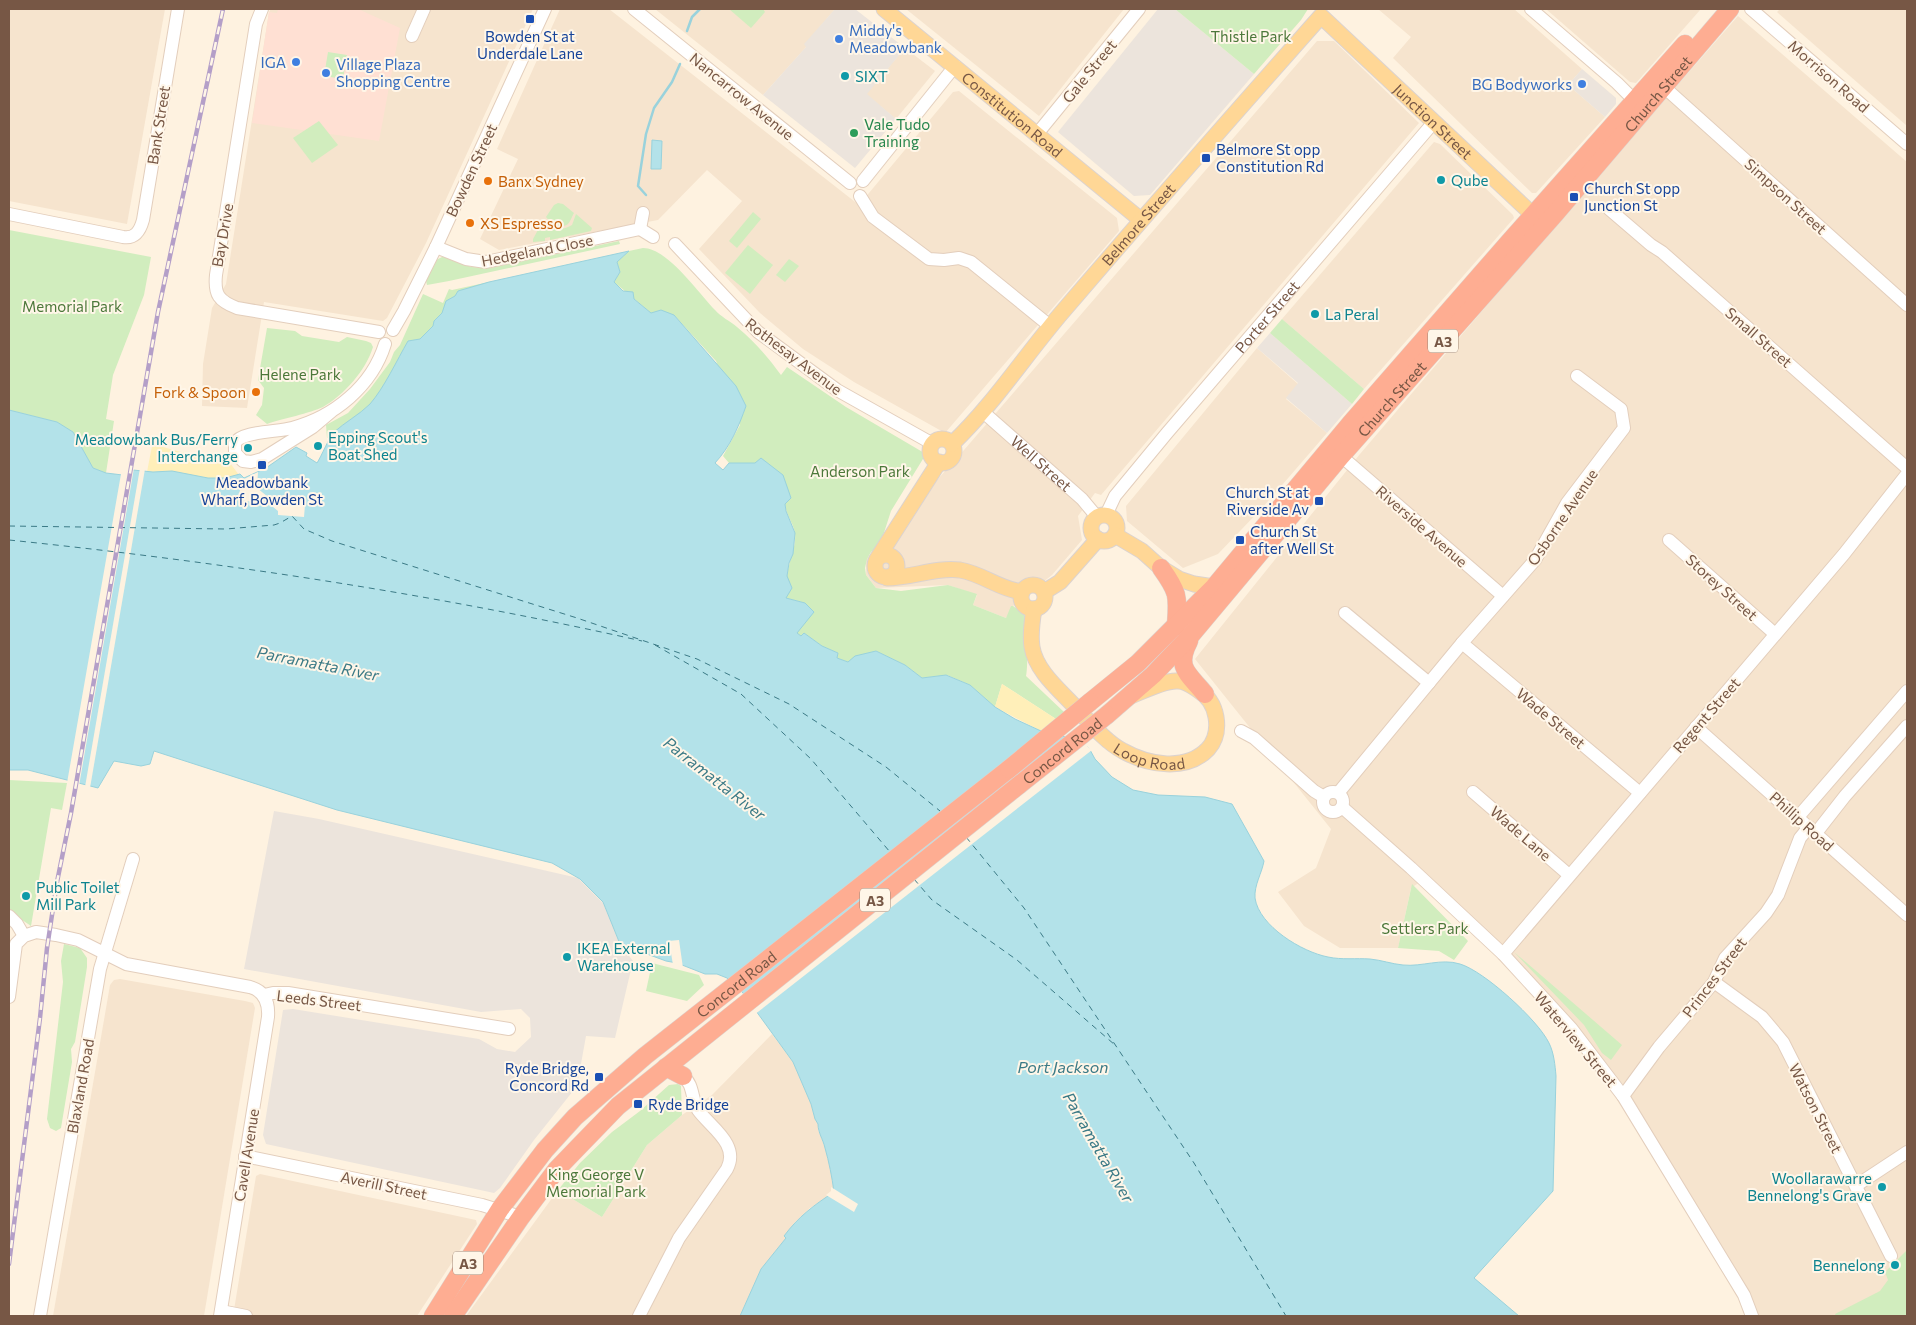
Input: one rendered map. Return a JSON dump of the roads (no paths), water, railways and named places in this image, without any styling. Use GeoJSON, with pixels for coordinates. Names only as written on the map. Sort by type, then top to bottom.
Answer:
{"type":"FeatureCollection","features":[{"type":"Feature","properties":{"kind":"highway","name":"Church Street"},"geometry":{"type":"LineString","coordinates":[[1107,715],[1153,676],[1192,634],[1539,220],[1634,100],[1717,9]]}},
{"type":"Feature","properties":{"kind":"highway","name":"Church Street"},"geometry":{"type":"LineString","coordinates":[[1090,702],[1138,663],[1214,587],[1350,424],[1664,87],[1730,9]]}},
{"type":"Feature","properties":{"kind":"highway"},"geometry":{"type":"LineString","coordinates":[[1161,568],[1177,594],[1176,626]]}},
{"type":"Feature","properties":{"kind":"highway"},"geometry":{"type":"LineString","coordinates":[[1192,634],[1183,654],[1182,663],[1186,671],[1205,694]]}},
{"type":"Feature","properties":{"kind":"highway","name":"Concord Road"},"geometry":{"type":"LineString","coordinates":[[434,1316],[500,1209],[545,1150],[575,1117],[645,1056],[1090,702]]}},
{"type":"Feature","properties":{"kind":"highway","name":"Concord Road"},"geometry":{"type":"LineString","coordinates":[[453,1316],[521,1217],[557,1169],[618,1106],[1107,715]]}},
{"type":"Feature","properties":{"kind":"highway"},"geometry":{"type":"LineString","coordinates":[[666,1067],[683,1076]]}},
{"type":"Feature","properties":{"kind":"main road","name":"Constitution Road"},"geometry":{"type":"LineString","coordinates":[[884,9],[1141,220]]}},
{"type":"Feature","properties":{"kind":"main road","name":"Junction Street"},"geometry":{"type":"LineString","coordinates":[[1323,12],[1434,122],[1539,220]]}},
{"type":"Feature","properties":{"kind":"main road","name":"Belmore Street"},"geometry":{"type":"LineString","coordinates":[[952,444],[982,411],[1050,326],[1141,220],[1323,12]]}},
{"type":"Feature","properties":{"kind":"main road"},"geometry":{"type":"LineString","coordinates":[[942,439],[952,444],[955,451],[952,458],[946,462],[939,462],[931,454],[932,444],[942,439]]}},
{"type":"Feature","properties":{"kind":"main road"},"geometry":{"type":"LineString","coordinates":[[939,462],[877,559],[875,570],[880,576],[887,578],[941,570],[962,570],[1001,588],[1022,592]]}},
{"type":"Feature","properties":{"kind":"main road"},"geometry":{"type":"LineString","coordinates":[[1102,516],[1112,518],[1116,523],[1117,529],[1114,535],[1107,540],[1098,539],[1093,534],[1091,528],[1093,522],[1102,516]]}},
{"type":"Feature","properties":{"kind":"main road"},"geometry":{"type":"LineString","coordinates":[[887,578],[896,572],[894,533]]}},
{"type":"Feature","properties":{"kind":"main road"},"geometry":{"type":"LineString","coordinates":[[1114,535],[1142,551],[1161,568],[1186,582],[1214,587]]}},
{"type":"Feature","properties":{"kind":"main road"},"geometry":{"type":"LineString","coordinates":[[1044,592],[1060,582],[1098,539]]}},
{"type":"Feature","properties":{"kind":"main road"},"geometry":{"type":"LineString","coordinates":[[877,559],[888,555],[903,567],[919,573]]}},
{"type":"Feature","properties":{"kind":"main road"},"geometry":{"type":"LineString","coordinates":[[1028,586],[1040,587],[1044,592],[1045,600],[1042,605],[1034,609],[1029,608],[1023,604],[1022,592],[1028,586]]}},
{"type":"Feature","properties":{"kind":"main road","name":"Loop Road"},"geometry":{"type":"LineString","coordinates":[[1034,609],[1032,646],[1039,665],[1086,719],[1124,752],[1145,760],[1164,763],[1184,762],[1199,756],[1211,745],[1217,732],[1215,711],[1205,694]]}},
{"type":"Feature","properties":{"kind":"main road"},"geometry":{"type":"LineString","coordinates":[[1130,696],[1175,681],[1184,682],[1205,694]]}},
{"type":"Feature","properties":{"kind":"street","name":"Bank Street"},"geometry":{"type":"LineString","coordinates":[[9,214],[132,237],[138,232],[143,220],[178,9]]}},
{"type":"Feature","properties":{"kind":"street","name":"Bay Drive"},"geometry":{"type":"LineString","coordinates":[[262,9],[256,24],[216,274],[217,291],[223,303],[237,308],[382,338],[387,327],[393,330]]}},
{"type":"Feature","properties":{"kind":"street"},"geometry":{"type":"LineString","coordinates":[[412,36],[424,9]]}},
{"type":"Feature","properties":{"kind":"street","name":"Bowden Street"},"geometry":{"type":"LineString","coordinates":[[393,330],[436,247],[545,9]]}},
{"type":"Feature","properties":{"kind":"street","name":"Nancarrow Avenue"},"geometry":{"type":"LineString","coordinates":[[634,9],[850,183]]}},
{"type":"Feature","properties":{"kind":"street","name":"Gale Street"},"geometry":{"type":"LineString","coordinates":[[1037,134],[1139,9]]}},
{"type":"Feature","properties":{"kind":"street"},"geometry":{"type":"LineString","coordinates":[[1531,9],[1634,100]]}},
{"type":"Feature","properties":{"kind":"street","name":"Morrison Road"},"geometry":{"type":"LineString","coordinates":[[1751,9],[1907,144]]}},
{"type":"Feature","properties":{"kind":"street"},"geometry":{"type":"LineString","coordinates":[[863,181],[955,66]]}},
{"type":"Feature","properties":{"kind":"street","name":"Simpson Street"},"geometry":{"type":"LineString","coordinates":[[1664,87],[1907,305]]}},
{"type":"Feature","properties":{"kind":"street","name":"Porter Street"},"geometry":{"type":"LineString","coordinates":[[1102,516],[1131,476],[1434,122]]}},
{"type":"Feature","properties":{"kind":"street"},"geometry":{"type":"LineString","coordinates":[[856,179],[863,181],[866,190],[860,196],[853,196],[848,186],[850,183],[856,179]]}},
{"type":"Feature","properties":{"kind":"street"},"geometry":{"type":"LineString","coordinates":[[860,196],[873,217],[920,252],[929,258],[944,260],[959,258],[971,262],[1050,326]]}},
{"type":"Feature","properties":{"kind":"street","name":"Small Street"},"geometry":{"type":"LineString","coordinates":[[1609,209],[1662,252],[1907,468]]}},
{"type":"Feature","properties":{"kind":"street"},"geometry":{"type":"LineString","coordinates":[[643,213],[640,229],[653,237]]}},
{"type":"Feature","properties":{"kind":"street","name":"Hedgeland Close"},"geometry":{"type":"LineString","coordinates":[[436,247],[466,260],[486,262],[640,229]]}},
{"type":"Feature","properties":{"kind":"street","name":"Rothesay Avenue"},"geometry":{"type":"LineString","coordinates":[[675,244],[758,332],[837,390],[932,444]]}},
{"type":"Feature","properties":{"kind":"street"},"geometry":{"type":"LineString","coordinates":[[332,411],[294,427],[244,436],[236,440],[234,450],[240,459],[251,462],[262,460],[313,427],[354,393],[370,376],[381,356],[382,338]]}},
{"type":"Feature","properties":{"kind":"street","name":"Osborne Avenue"},"geometry":{"type":"LineString","coordinates":[[1339,792],[1462,643],[1535,560],[1567,503],[1624,428],[1621,409],[1577,376]]}},
{"type":"Feature","properties":{"kind":"street","name":"Well Street"},"geometry":{"type":"LineString","coordinates":[[982,411],[1102,516]]}},
{"type":"Feature","properties":{"kind":"street","name":"Riverside Avenue"},"geometry":{"type":"LineString","coordinates":[[1341,456],[1503,596]]}},
{"type":"Feature","properties":{"kind":"street","name":"Regent Street"},"geometry":{"type":"LineString","coordinates":[[1503,954],[1844,554],[1907,474]]}},
{"type":"Feature","properties":{"kind":"street","name":"Storey Street"},"geometry":{"type":"LineString","coordinates":[[1669,540],[1775,634]]}},
{"type":"Feature","properties":{"kind":"street"},"geometry":{"type":"LineString","coordinates":[[1345,613],[1429,683]]}},
{"type":"Feature","properties":{"kind":"street","name":"Wade Street"},"geometry":{"type":"LineString","coordinates":[[1462,643],[1640,793]]}},
{"type":"Feature","properties":{"kind":"street"},"geometry":{"type":"LineString","coordinates":[[1798,817],[1907,691]]}},
{"type":"Feature","properties":{"kind":"street","name":"Princes Street"},"geometry":{"type":"LineString","coordinates":[[1623,1096],[1659,1047],[1714,982],[1725,958],[1766,913],[1778,895],[1800,838],[1812,830],[1845,796],[1907,726]]}},
{"type":"Feature","properties":{"kind":"street","name":"Phillip Road"},"geometry":{"type":"LineString","coordinates":[[1696,727],[1907,915]]}},
{"type":"Feature","properties":{"kind":"street"},"geometry":{"type":"LineString","coordinates":[[1241,732],[1254,738],[1314,791],[1324,797]]}},
{"type":"Feature","properties":{"kind":"street"},"geometry":{"type":"LineString","coordinates":[[1827,782],[1845,796]]}},
{"type":"Feature","properties":{"kind":"street"},"geometry":{"type":"LineString","coordinates":[[1331,790],[1339,792],[1343,800],[1338,812],[1329,812],[1325,807],[1324,797],[1331,790]]}},
{"type":"Feature","properties":{"kind":"street","name":"Wade Lane"},"geometry":{"type":"LineString","coordinates":[[1473,792],[1570,875]]}},
{"type":"Feature","properties":{"kind":"street","name":"Waterview Street"},"geometry":{"type":"LineString","coordinates":[[1342,806],[1503,954],[1571,1028],[1623,1096],[1744,1295],[1752,1316]]}},
{"type":"Feature","properties":{"kind":"street","name":"Blaxland Road"},"geometry":{"type":"LineString","coordinates":[[40,1316],[104,954],[133,859]]}},
{"type":"Feature","properties":{"kind":"street"},"geometry":{"type":"LineString","coordinates":[[9,916],[17,924],[24,936],[20,939],[15,950],[9,997]]}},
{"type":"Feature","properties":{"kind":"street","name":"Leeds Street"},"geometry":{"type":"LineString","coordinates":[[24,936],[36,932],[56,934],[78,940],[126,964],[250,987],[259,990],[264,995],[272,992],[288,993],[509,1029]]}},
{"type":"Feature","properties":{"kind":"street","name":"Watson Street"},"geometry":{"type":"LineString","coordinates":[[1714,982],[1762,1017],[1783,1042],[1892,1256]]}},
{"type":"Feature","properties":{"kind":"street","name":"Cavell Avenue"},"geometry":{"type":"LineString","coordinates":[[220,1314],[268,1012],[264,995]]}},
{"type":"Feature","properties":{"kind":"street"},"geometry":{"type":"LineString","coordinates":[[639,1316],[679,1238],[727,1169],[731,1159],[728,1144],[698,1110],[691,1084],[683,1076]]}},
{"type":"Feature","properties":{"kind":"street"},"geometry":{"type":"LineString","coordinates":[[1857,1185],[1907,1152]]}},
{"type":"Feature","properties":{"kind":"street","name":"Averill Street"},"geometry":{"type":"LineString","coordinates":[[245,1156],[500,1209],[521,1217]]}},
{"type":"Feature","properties":{"kind":"street"},"geometry":{"type":"LineString","coordinates":[[220,1314],[246,1316]]}},
{"type":"Feature","properties":{"kind":"water"},"geometry":{"type":"Polygon","coordinates":[[[652,140],[662,141],[661,169],[651,169],[652,140]]]}},
{"type":"Feature","properties":{"kind":"water","name":"Port Jackson"},"geometry":{"type":"Polygon","coordinates":[[[629,251],[617,262],[620,272],[614,282],[623,291],[633,292],[634,299],[651,313],[661,310],[674,315],[736,386],[746,406],[734,436],[715,463],[723,470],[729,463],[755,463],[761,458],[783,475],[791,498],[785,504],[786,511],[795,533],[793,554],[787,576],[792,588],[786,598],[805,603],[814,612],[797,633],[801,636],[804,633],[822,646],[838,653],[837,658],[848,662],[855,656],[876,651],[905,665],[922,678],[946,675],[970,685],[995,707],[1015,719],[1041,731],[1074,739],[1089,748],[1095,759],[1112,777],[1133,790],[1158,795],[1205,797],[1232,804],[1264,861],[1255,893],[1258,908],[1264,918],[1283,936],[1306,950],[1333,958],[1370,959],[1403,965],[1439,962],[1460,964],[1470,968],[1496,986],[1534,1022],[1549,1043],[1556,1076],[1553,1191],[1474,1278],[1519,1316],[740,1316],[761,1269],[786,1238],[784,1236],[807,1212],[834,1192],[828,1159],[818,1124],[793,1062],[743,993],[727,978],[717,974],[705,974],[620,944],[603,902],[580,879],[552,863],[337,810],[154,751],[150,764],[141,766],[114,761],[98,788],[28,770],[9,770],[9,410],[57,422],[73,432],[93,468],[106,473],[131,476],[133,470],[172,471],[208,478],[225,478],[240,474],[244,478],[266,468],[296,447],[307,453],[306,456],[317,463],[333,433],[370,404],[408,341],[420,339],[433,326],[434,321],[442,313],[446,301],[455,296],[458,291],[489,282],[629,251]]]}},
{"type":"Feature","properties":{"kind":"waterway"},"geometry":{"type":"LineString","coordinates":[[687,31],[692,17],[700,9]]}},
{"type":"Feature","properties":{"kind":"waterway"},"geometry":{"type":"LineString","coordinates":[[646,195],[638,186],[646,134],[654,108],[672,82],[680,64]]}},
{"type":"Feature","properties":{"kind":"railway"},"geometry":{"type":"LineString","coordinates":[[9,1264],[47,948],[57,882],[71,813],[158,312],[223,9]]}},
{"type":"Feature","properties":{"kind":"place","name":"Bowden St at Underdale Lane"},"geometry":{"type":"Point","coordinates":[530,19]}},
{"type":"Feature","properties":{"kind":"place","name":"Middy's Meadowbank"},"geometry":{"type":"Point","coordinates":[839,39]}},
{"type":"Feature","properties":{"kind":"place","name":"IGA"},"geometry":{"type":"Point","coordinates":[296,62]}},
{"type":"Feature","properties":{"kind":"place","name":"Village Plaza Shopping Centre"},"geometry":{"type":"Point","coordinates":[326,73]}},
{"type":"Feature","properties":{"kind":"place","name":"SIXT"},"geometry":{"type":"Point","coordinates":[845,76]}},
{"type":"Feature","properties":{"kind":"place","name":"BG Bodyworks"},"geometry":{"type":"Point","coordinates":[1582,84]}},
{"type":"Feature","properties":{"kind":"place","name":"Vale Tudo Training"},"geometry":{"type":"Point","coordinates":[854,133]}},
{"type":"Feature","properties":{"kind":"place","name":"Belmore St opp Constitution Rd"},"geometry":{"type":"Point","coordinates":[1206,158]}},
{"type":"Feature","properties":{"kind":"place","name":"Qube"},"geometry":{"type":"Point","coordinates":[1441,180]}},
{"type":"Feature","properties":{"kind":"place","name":"Banx Sydney"},"geometry":{"type":"Point","coordinates":[488,181]}},
{"type":"Feature","properties":{"kind":"place","name":"Church St opp Junction St"},"geometry":{"type":"Point","coordinates":[1574,197]}},
{"type":"Feature","properties":{"kind":"place","name":"XS Espresso"},"geometry":{"type":"Point","coordinates":[470,223]}},
{"type":"Feature","properties":{"kind":"place","name":"La Peral"},"geometry":{"type":"Point","coordinates":[1315,314]}},
{"type":"Feature","properties":{"kind":"place","name":"Fork & Spoon"},"geometry":{"type":"Point","coordinates":[256,392]}},
{"type":"Feature","properties":{"kind":"place","name":"Epping Scout's Boat Shed"},"geometry":{"type":"Point","coordinates":[318,446]}},
{"type":"Feature","properties":{"kind":"place","name":"Meadowbank Bus/Ferry Interchange"},"geometry":{"type":"Point","coordinates":[248,448]}},
{"type":"Feature","properties":{"kind":"place","name":"Meadowbank Wharf, Bowden St"},"geometry":{"type":"Point","coordinates":[262,465]}},
{"type":"Feature","properties":{"kind":"place","name":"Church St at Riverside Av"},"geometry":{"type":"Point","coordinates":[1319,501]}},
{"type":"Feature","properties":{"kind":"place","name":"Church St after Well St"},"geometry":{"type":"Point","coordinates":[1240,540]}},
{"type":"Feature","properties":{"kind":"place","name":"Public Toilet Mill Park"},"geometry":{"type":"Point","coordinates":[26,896]}},
{"type":"Feature","properties":{"kind":"place","name":"IKEA External Warehouse"},"geometry":{"type":"Point","coordinates":[567,957]}},
{"type":"Feature","properties":{"kind":"place","name":"Ryde Bridge, Concord Rd"},"geometry":{"type":"Point","coordinates":[599,1077]}},
{"type":"Feature","properties":{"kind":"place","name":"Ryde Bridge"},"geometry":{"type":"Point","coordinates":[638,1104]}},
{"type":"Feature","properties":{"kind":"place","name":"Woollarawarre Bennelong's Grave"},"geometry":{"type":"Point","coordinates":[1882,1187]}},
{"type":"Feature","properties":{"kind":"place","name":"Bennelong"},"geometry":{"type":"Point","coordinates":[1895,1265]}},
{"type":"Feature","properties":{"kind":"park label","name":"Thistle Park"},"geometry":{"type":"Point","coordinates":[1251,36]}},
{"type":"Feature","properties":{"kind":"park label","name":"Memorial Park"},"geometry":{"type":"Point","coordinates":[72,306]}},
{"type":"Feature","properties":{"kind":"park label","name":"Helene Park"},"geometry":{"type":"Point","coordinates":[300,374]}},
{"type":"Feature","properties":{"kind":"park label","name":"Anderson Park"},"geometry":{"type":"Point","coordinates":[860,471]}},
{"type":"Feature","properties":{"kind":"park label","name":"Settlers Park"},"geometry":{"type":"Point","coordinates":[1425,928]}},
{"type":"Feature","properties":{"kind":"park label","name":"King George V Memorial Park"},"geometry":{"type":"Point","coordinates":[596,1182]}},
{"type":"Feature","properties":{"kind":"water label","name":"Parramatta River"},"geometry":{"type":"Point","coordinates":[318,663]}},
{"type":"Feature","properties":{"kind":"water label","name":"Parramatta River"},"geometry":{"type":"Point","coordinates":[715,778]}},
{"type":"Feature","properties":{"kind":"water label","name":"Parramatta River"},"geometry":{"type":"Point","coordinates":[1099,1147]}}]}
